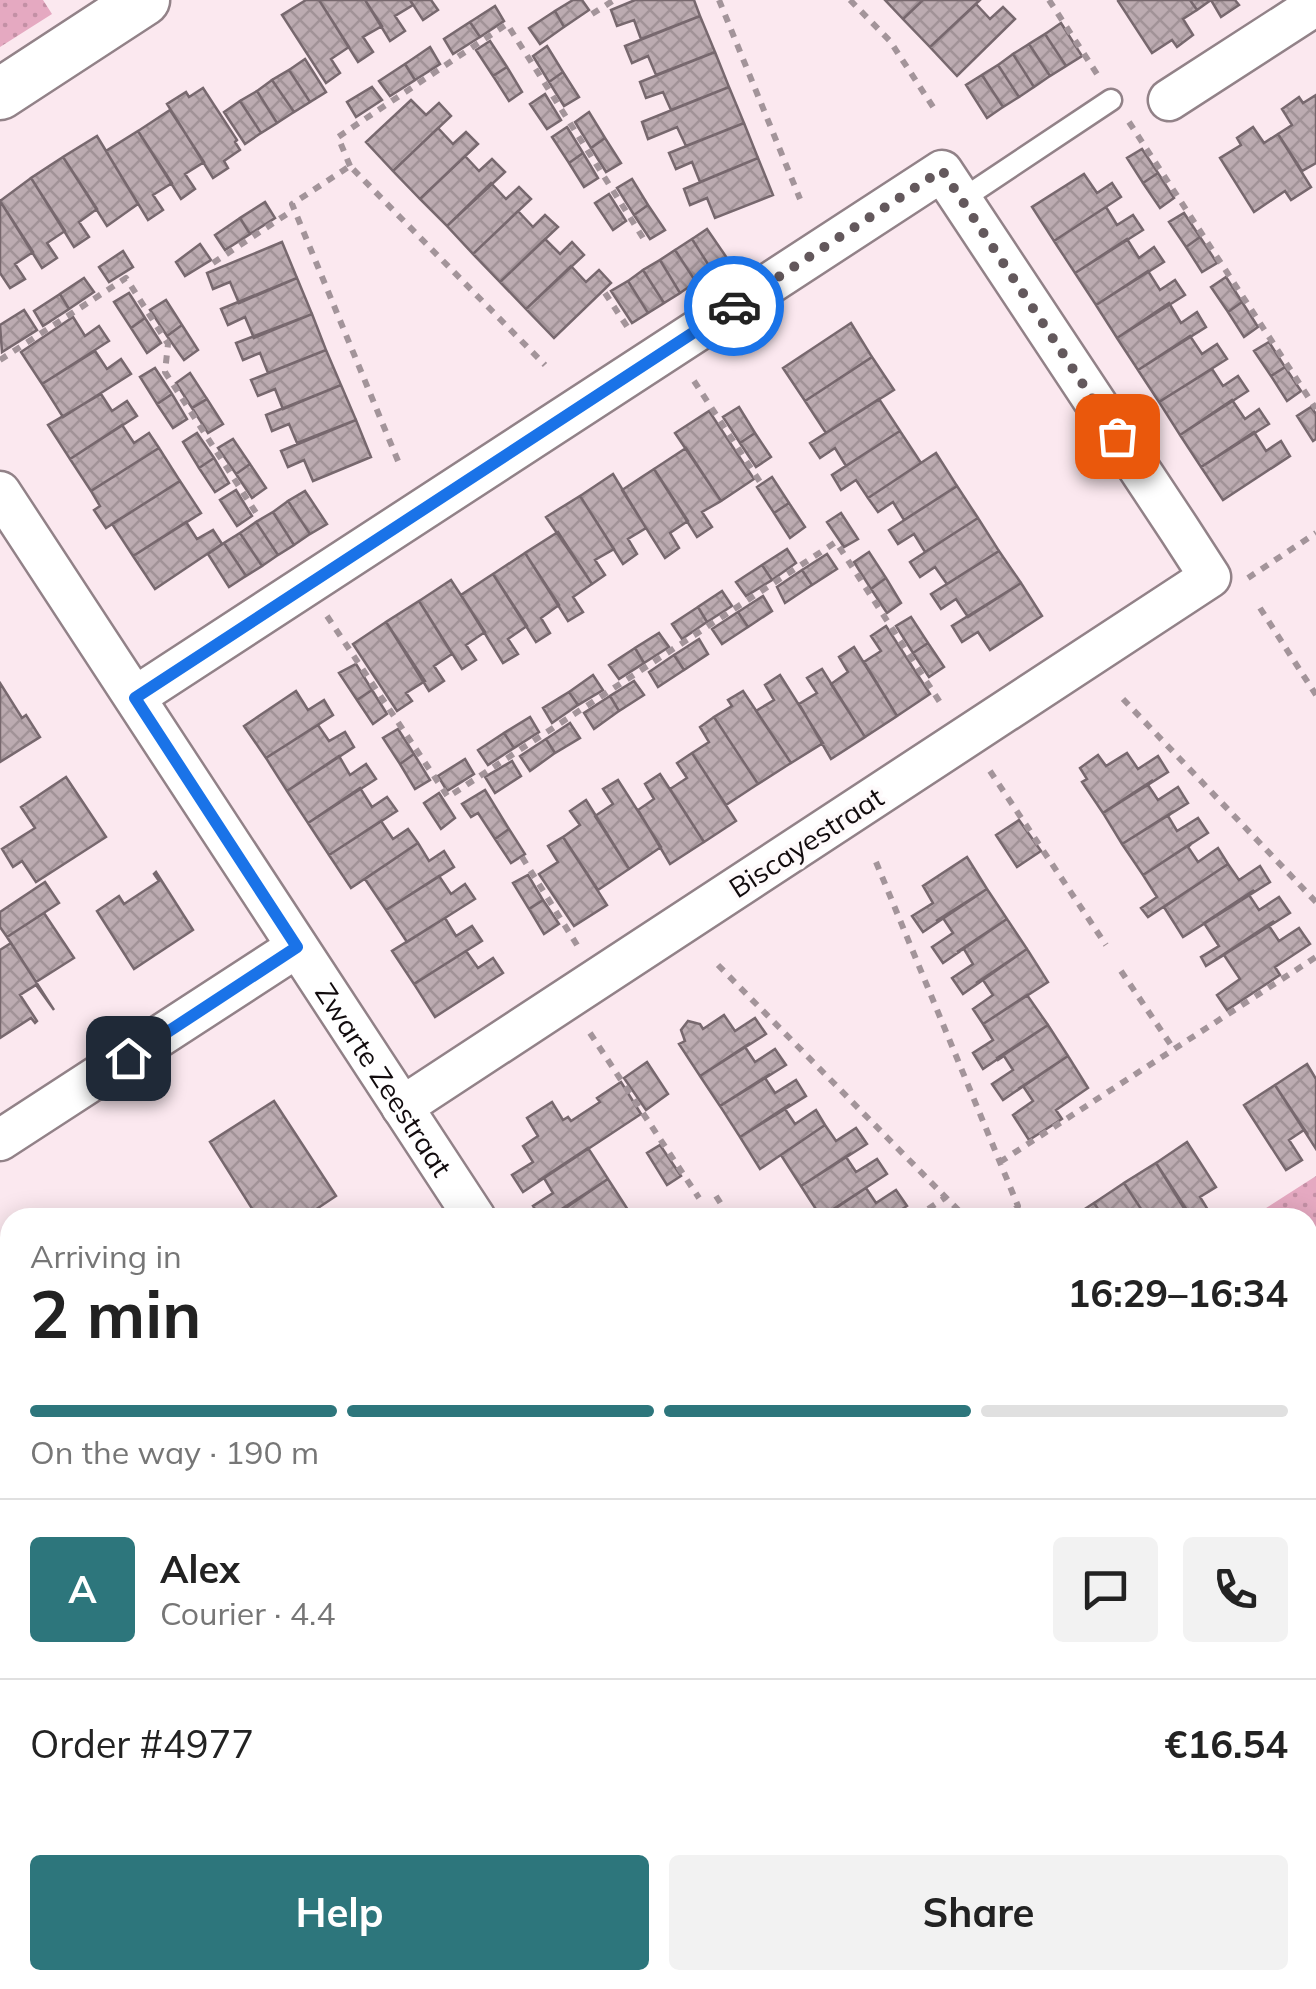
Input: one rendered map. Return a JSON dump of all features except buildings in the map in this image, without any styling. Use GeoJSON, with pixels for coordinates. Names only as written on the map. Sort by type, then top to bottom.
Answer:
{"type":"FeatureCollection","features":[{"type":"Feature","properties":{"kind":"street"},"geometry":{"type":"LineString","coordinates":[[0,94],[144,0]]}},
{"type":"Feature","properties":{"kind":"street"},"geometry":{"type":"LineString","coordinates":[[1169,100],[1316,5]]}},
{"type":"Feature","properties":{"kind":"street"},"geometry":{"type":"LineString","coordinates":[[135,698],[952,186],[1227,579]]}},
{"type":"Feature","properties":{"kind":"street","name":"Zwarte Zeestraat"},"geometry":{"type":"LineString","coordinates":[[0,492],[468,1208]]}},
{"type":"Feature","properties":{"kind":"street","name":"Biscayestraat"},"geometry":{"type":"LineString","coordinates":[[402,1106],[1227,579]]}},
{"type":"Feature","properties":{"kind":"street"},"geometry":{"type":"LineString","coordinates":[[0,1140],[297,947]]}},
{"type":"Feature","properties":{"kind":"lane"},"geometry":{"type":"LineString","coordinates":[[952,186],[1111,100]]}},
{"type":"Feature","properties":{"kind":"path"},"geometry":{"type":"LineString","coordinates":[[592,14],[614,0]]}},
{"type":"Feature","properties":{"kind":"path"},"geometry":{"type":"LineString","coordinates":[[720,0],[800,199]]}},
{"type":"Feature","properties":{"kind":"path"},"geometry":{"type":"LineString","coordinates":[[850,0],[890,41],[935,110]]}},
{"type":"Feature","properties":{"kind":"path"},"geometry":{"type":"LineString","coordinates":[[1048,0],[1084,54]]}},
{"type":"Feature","properties":{"kind":"path"},"geometry":{"type":"LineString","coordinates":[[545,365],[350,166],[338,137],[507,24],[645,241]]}},
{"type":"Feature","properties":{"kind":"path"},"geometry":{"type":"LineString","coordinates":[[1129,122],[1316,408]]}},
{"type":"Feature","properties":{"kind":"path"},"geometry":{"type":"LineString","coordinates":[[350,166],[292,204],[398,462]]}},
{"type":"Feature","properties":{"kind":"path"},"geometry":{"type":"LineString","coordinates":[[213,262],[294,210]]}},
{"type":"Feature","properties":{"kind":"path"},"geometry":{"type":"LineString","coordinates":[[0,360],[126,278],[168,344],[164,372],[260,519]]}},
{"type":"Feature","properties":{"kind":"path"},"geometry":{"type":"LineString","coordinates":[[605,294],[630,330]]}},
{"type":"Feature","properties":{"kind":"path"},"geometry":{"type":"LineString","coordinates":[[689,373],[760,482]]}},
{"type":"Feature","properties":{"kind":"path"},"geometry":{"type":"LineString","coordinates":[[1227,579],[1316,533]]}},
{"type":"Feature","properties":{"kind":"path"},"geometry":{"type":"LineString","coordinates":[[324,612],[448,796],[836,542],[947,713]]}},
{"type":"Feature","properties":{"kind":"path"},"geometry":{"type":"LineString","coordinates":[[1262,612],[1316,695]]}},
{"type":"Feature","properties":{"kind":"path"},"geometry":{"type":"LineString","coordinates":[[1125,702],[1316,902]]}},
{"type":"Feature","properties":{"kind":"path"},"geometry":{"type":"LineString","coordinates":[[984,762],[1106,945]]}},
{"type":"Feature","properties":{"kind":"path"},"geometry":{"type":"LineString","coordinates":[[522,857],[582,951]]}},
{"type":"Feature","properties":{"kind":"path","name":"Biscayestraat"},"geometry":{"type":"LineString","coordinates":[[876,862],[1018,1206],[1015,1208]]}},
{"type":"Feature","properties":{"kind":"path"},"geometry":{"type":"LineString","coordinates":[[1000,1162],[1316,956]]}},
{"type":"Feature","properties":{"kind":"path"},"geometry":{"type":"LineString","coordinates":[[718,965],[956,1208]]}},
{"type":"Feature","properties":{"kind":"path"},"geometry":{"type":"LineString","coordinates":[[1121,971],[1174,1049]]}},
{"type":"Feature","properties":{"kind":"path"},"geometry":{"type":"LineString","coordinates":[[583,1023],[699,1198]]}},
{"type":"Feature","properties":{"kind":"path"},"geometry":{"type":"LineString","coordinates":[[716,1196],[724,1208]]}},
{"type":"Feature","properties":{"kind":"path"},"geometry":{"type":"LineString","coordinates":[[930,1208],[946,1197]]}},
{"type":"Feature","properties":{"kind":"shaded area"},"geometry":{"type":"Polygon","coordinates":[[[0,0],[43,0],[52,14],[0,47],[0,0]]]}},
{"type":"Feature","properties":{"kind":"shaded area"},"geometry":{"type":"Polygon","coordinates":[[[1316,1176],[1316,1208],[1266,1208],[1316,1176]]]}},
{"type":"Feature","properties":{"kind":"way so far"},"geometry":{"type":"LineString","coordinates":[[734,306],[942,170],[1117,436]]}},
{"type":"Feature","properties":{"kind":"route"},"geometry":{"type":"LineString","coordinates":[[128,1058],[297,947],[135,698],[734,306]]}}]}
